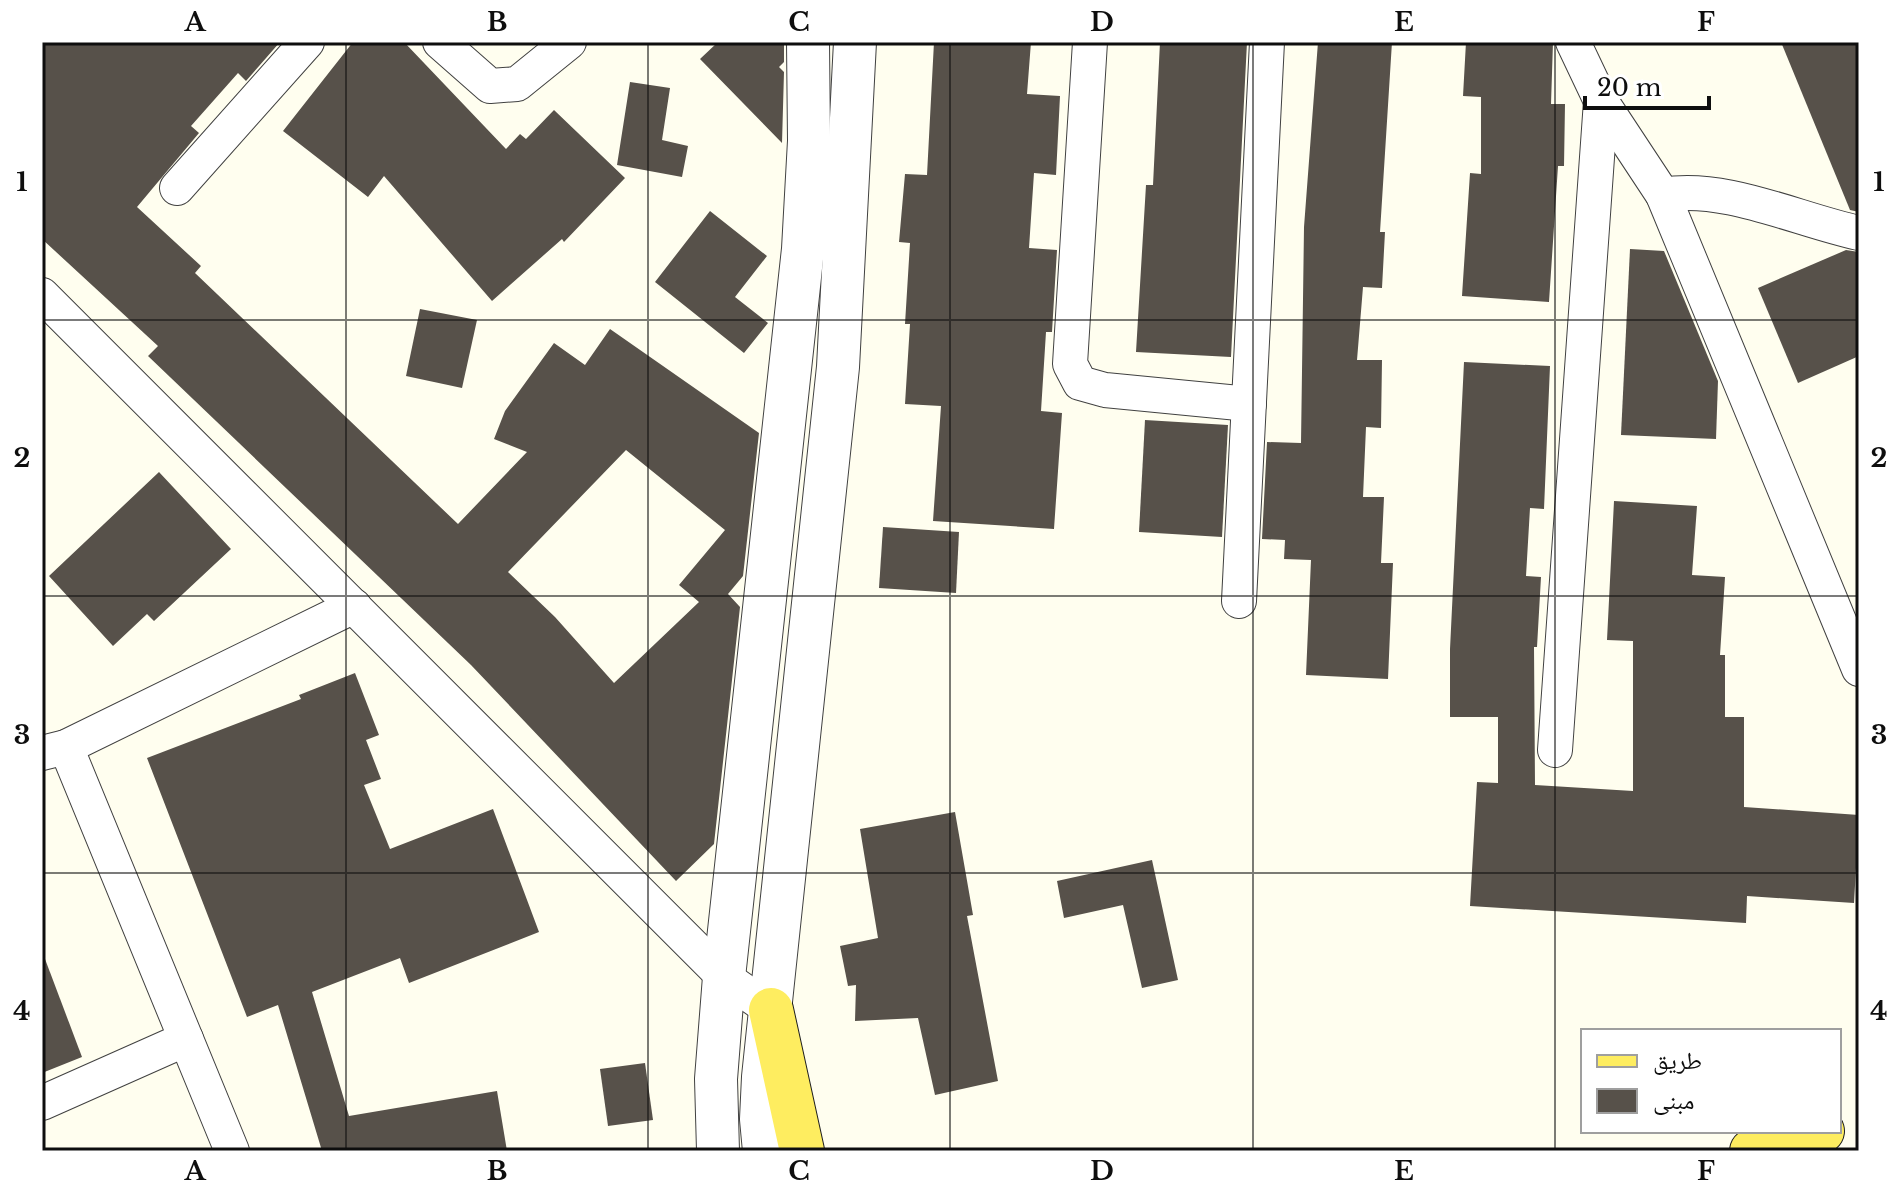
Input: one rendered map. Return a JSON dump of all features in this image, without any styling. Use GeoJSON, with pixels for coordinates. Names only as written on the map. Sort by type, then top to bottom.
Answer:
{"type":"FeatureCollection","features":[{"type":"Feature","properties":{"kind":"main road"},"geometry":{"type":"LineString","coordinates":[[771,1010],[802,1151]]}},
{"type":"Feature","properties":{"kind":"main road"},"geometry":{"type":"LineString","coordinates":[[1752,1151],[1815,1133]]}},
{"type":"Feature","properties":{"kind":"street"},"geometry":{"type":"LineString","coordinates":[[177,188],[307,42]]}},
{"type":"Feature","properties":{"kind":"street"},"geometry":{"type":"LineString","coordinates":[[440,42],[490,86],[517,84],[569,42]]}},
{"type":"Feature","properties":{"kind":"street"},"geometry":{"type":"LineString","coordinates":[[718,1151],[716,1079],[724,977],[803,249],[809,141],[808,42]]}},
{"type":"Feature","properties":{"kind":"street"},"geometry":{"type":"LineString","coordinates":[[764,1151],[761,1119],[771,1010],[838,367],[852,149],[855,42]]}},
{"type":"Feature","properties":{"kind":"street"},"geometry":{"type":"LineString","coordinates":[[1090,42],[1070,364],[1080,383],[1105,390],[1249,404]]}},
{"type":"Feature","properties":{"kind":"street"},"geometry":{"type":"LineString","coordinates":[[1239,601],[1267,42]]}},
{"type":"Feature","properties":{"kind":"street"},"geometry":{"type":"LineString","coordinates":[[1573,42],[1601,101],[1663,195],[1859,669]]}},
{"type":"Feature","properties":{"kind":"street"},"geometry":{"type":"LineString","coordinates":[[1555,750],[1601,101]]}},
{"type":"Feature","properties":{"kind":"street"},"geometry":{"type":"LineString","coordinates":[[1663,195],[1684,192],[1714,194],[1859,233]]}},
{"type":"Feature","properties":{"kind":"street"},"geometry":{"type":"LineString","coordinates":[[42,295],[724,977],[771,1010]]}},
{"type":"Feature","properties":{"kind":"street"},"geometry":{"type":"LineString","coordinates":[[232,1151],[186,1039],[54,750],[354,606]]}},
{"type":"Feature","properties":{"kind":"street"},"geometry":{"type":"LineString","coordinates":[[42,1103],[186,1039]]}},
{"type":"Feature","properties":{"kind":"building"},"geometry":{"type":"Polygon","coordinates":[[[42,42],[280,42],[246,81],[238,73],[191,126],[199,133],[137,207],[201,266],[195,273],[458,524],[527,452],[494,439],[505,411],[554,343],[585,365],[610,329],[759,433],[743,576],[728,594],[740,607],[714,844],[676,881],[471,665],[148,356],[158,346],[42,239],[42,42]],[[626,450],[508,572],[555,617],[614,683],[699,602],[679,585],[725,530],[626,450]]]}},
{"type":"Feature","properties":{"kind":"building"},"geometry":{"type":"Polygon","coordinates":[[[353,42],[404,42],[506,149],[520,134],[526,139],[554,110],[625,178],[564,242],[562,239],[492,301],[384,176],[368,197],[283,131],[353,42]]]}},
{"type":"Feature","properties":{"kind":"building"},"geometry":{"type":"Polygon","coordinates":[[[718,42],[784,42],[784,62],[779,67],[784,72],[782,143],[700,59],[718,42]]]}},
{"type":"Feature","properties":{"kind":"building"},"geometry":{"type":"Polygon","coordinates":[[[934,42],[1031,42],[1027,94],[1060,96],[1056,175],[1034,173],[1029,248],[1057,250],[1052,332],[1046,332],[1041,411],[1062,413],[1054,529],[933,521],[941,406],[905,404],[910,324],[905,324],[910,243],[899,242],[905,174],[927,175],[934,42]]]}},
{"type":"Feature","properties":{"kind":"building"},"geometry":{"type":"Polygon","coordinates":[[[1160,42],[1247,42],[1231,357],[1136,352],[1146,185],[1153,185],[1160,42]]]}},
{"type":"Feature","properties":{"kind":"building"},"geometry":{"type":"Polygon","coordinates":[[[1318,42],[1392,42],[1380,232],[1385,232],[1382,288],[1363,287],[1357,360],[1382,360],[1381,428],[1366,427],[1363,497],[1384,497],[1381,563],[1393,563],[1388,679],[1306,675],[1311,560],[1284,559],[1285,540],[1262,539],[1267,442],[1301,443],[1304,227],[1318,42]]]}},
{"type":"Feature","properties":{"kind":"building"},"geometry":{"type":"Polygon","coordinates":[[[1466,42],[1553,42],[1551,104],[1565,104],[1564,166],[1558,166],[1549,302],[1462,296],[1470,173],[1481,174],[1481,97],[1463,96],[1466,42]]]}},
{"type":"Feature","properties":{"kind":"building"},"geometry":{"type":"Polygon","coordinates":[[[1781,42],[1859,42],[1859,212],[1850,210],[1781,42]]]}},
{"type":"Feature","properties":{"kind":"building"},"geometry":{"type":"Polygon","coordinates":[[[630,82],[670,88],[662,140],[688,146],[682,177],[617,165],[630,82]]]}},
{"type":"Feature","properties":{"kind":"building"},"geometry":{"type":"Polygon","coordinates":[[[710,211],[767,256],[735,297],[768,323],[744,353],[655,282],[710,211]]]}},
{"type":"Feature","properties":{"kind":"building"},"geometry":{"type":"Polygon","coordinates":[[[1630,249],[1664,251],[1718,381],[1716,439],[1621,435],[1630,249]]]}},
{"type":"Feature","properties":{"kind":"building"},"geometry":{"type":"Polygon","coordinates":[[[1846,250],[1859,252],[1859,356],[1798,383],[1758,288],[1846,250]]]}},
{"type":"Feature","properties":{"kind":"building"},"geometry":{"type":"Polygon","coordinates":[[[420,309],[477,320],[462,388],[406,376],[420,309]]]}},
{"type":"Feature","properties":{"kind":"building"},"geometry":{"type":"Polygon","coordinates":[[[1464,362],[1550,366],[1544,509],[1530,508],[1526,576],[1541,577],[1537,647],[1534,647],[1535,785],[1633,791],[1633,641],[1607,640],[1614,501],[1697,506],[1692,575],[1725,577],[1720,655],[1725,655],[1725,717],[1744,717],[1744,807],[1859,815],[1854,903],[1747,896],[1746,923],[1470,906],[1477,782],[1498,783],[1498,717],[1450,717],[1450,649],[1464,362]]]}},
{"type":"Feature","properties":{"kind":"building"},"geometry":{"type":"Polygon","coordinates":[[[1145,420],[1228,425],[1222,537],[1139,532],[1145,420]]]}},
{"type":"Feature","properties":{"kind":"building"},"geometry":{"type":"Polygon","coordinates":[[[159,472],[231,549],[154,621],[147,614],[113,646],[49,576],[159,472]]]}},
{"type":"Feature","properties":{"kind":"building"},"geometry":{"type":"Polygon","coordinates":[[[883,527],[959,532],[956,593],[879,588],[883,527]]]}},
{"type":"Feature","properties":{"kind":"building"},"geometry":{"type":"Polygon","coordinates":[[[355,673],[379,735],[366,740],[381,779],[364,785],[390,849],[493,809],[539,932],[409,983],[400,958],[312,992],[349,1116],[497,1091],[507,1151],[322,1151],[278,1005],[247,1017],[147,758],[301,699],[299,695],[355,673]]]}},
{"type":"Feature","properties":{"kind":"building"},"geometry":{"type":"Polygon","coordinates":[[[955,812],[973,915],[967,916],[998,1081],[935,1095],[918,1018],[855,1021],[856,985],[848,986],[840,946],[878,938],[860,829],[955,812]]]}},
{"type":"Feature","properties":{"kind":"building"},"geometry":{"type":"Polygon","coordinates":[[[1152,860],[1178,980],[1142,988],[1123,905],[1064,918],[1057,881],[1152,860]]]}},
{"type":"Feature","properties":{"kind":"building"},"geometry":{"type":"Polygon","coordinates":[[[45,959],[82,1057],[42,1073],[42,960],[45,959]]]}},
{"type":"Feature","properties":{"kind":"building"},"geometry":{"type":"Polygon","coordinates":[[[645,1063],[653,1120],[608,1126],[600,1069],[645,1063]]]}}]}
